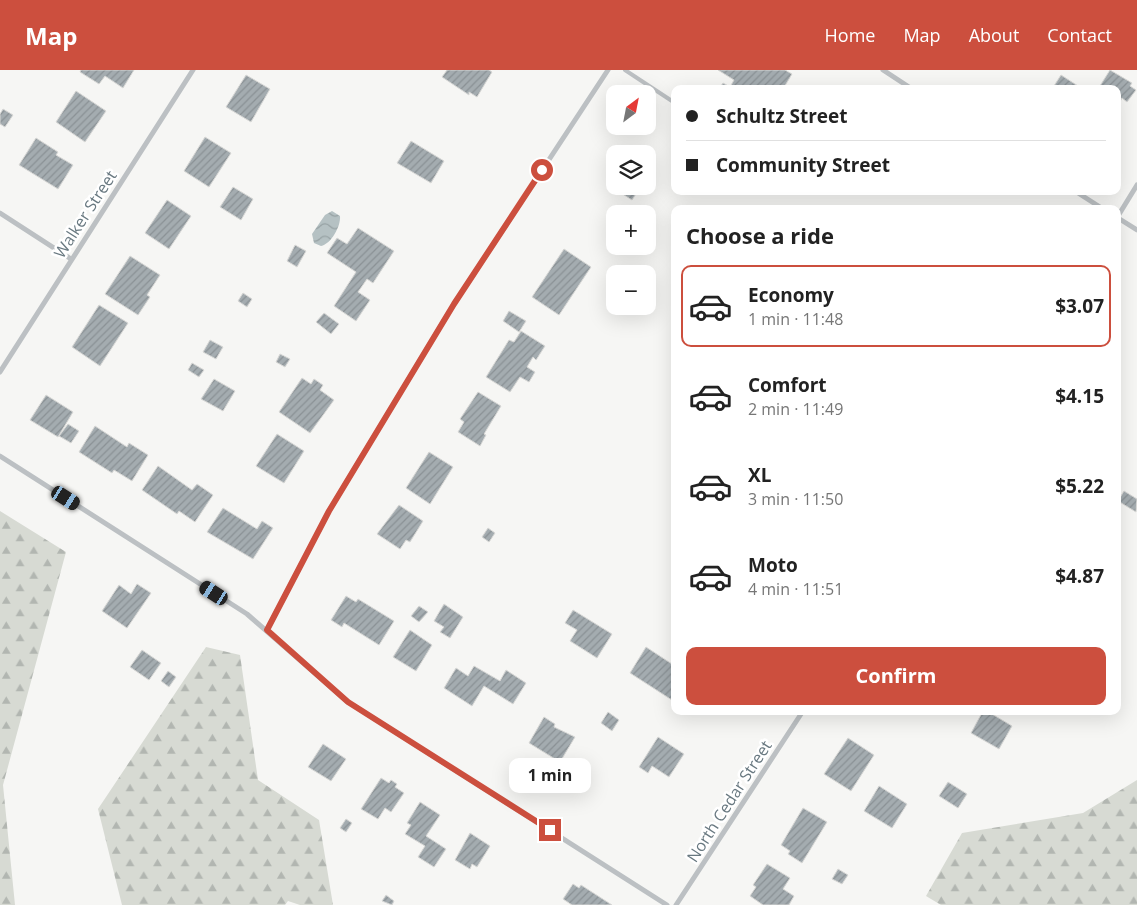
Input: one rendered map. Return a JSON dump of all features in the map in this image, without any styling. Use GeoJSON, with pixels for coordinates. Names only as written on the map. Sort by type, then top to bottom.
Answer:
{"type":"FeatureCollection","features":[{"type":"Feature","properties":{"kind":"street","name":"Walker Street"},"geometry":{"type":"LineString","coordinates":[[0,372],[193,70]]}},
{"type":"Feature","properties":{"kind":"street"},"geometry":{"type":"LineString","coordinates":[[267,630],[329,511],[454,304],[608,70]]}},
{"type":"Feature","properties":{"kind":"street"},"geometry":{"type":"LineString","coordinates":[[883,70],[902,85]]}},
{"type":"Feature","properties":{"kind":"street"},"geometry":{"type":"LineString","coordinates":[[1121,212],[1137,185]]}},
{"type":"Feature","properties":{"kind":"street"},"geometry":{"type":"LineString","coordinates":[[1081,195],[1097,205]]}},
{"type":"Feature","properties":{"kind":"street"},"geometry":{"type":"LineString","coordinates":[[0,213],[71,259]]}},
{"type":"Feature","properties":{"kind":"street"},"geometry":{"type":"LineString","coordinates":[[1121,219],[1137,230]]}},
{"type":"Feature","properties":{"kind":"street"},"geometry":{"type":"LineString","coordinates":[[0,456],[247,614],[348,702],[667,905]]}},
{"type":"Feature","properties":{"kind":"street","name":"North Cedar Street"},"geometry":{"type":"LineString","coordinates":[[676,905],[800,715]]}},
{"type":"Feature","properties":{"kind":"lane"},"geometry":{"type":"LineString","coordinates":[[626,70],[671,100]]}},
{"type":"Feature","properties":{"kind":"green space"},"geometry":{"type":"Polygon","coordinates":[[[0,511],[66,552],[3,785],[15,905],[0,905],[0,511]]]}},
{"type":"Feature","properties":{"kind":"green space"},"geometry":{"type":"Polygon","coordinates":[[[206,647],[240,655],[258,780],[319,820],[333,905],[300,905],[288,901],[285,905],[122,905],[98,809],[206,647]]]}},
{"type":"Feature","properties":{"kind":"green space"},"geometry":{"type":"Polygon","coordinates":[[[1137,780],[1137,905],[941,905],[926,896],[962,833],[1083,813],[1137,780]]]}},
{"type":"Feature","properties":{"kind":"water"},"geometry":{"type":"Polygon","coordinates":[[[332,211],[340,216],[335,234],[325,245],[321,246],[314,243],[312,234],[325,215],[332,211]]]}},
{"type":"Feature","properties":{"kind":"building"},"geometry":{"type":"Polygon","coordinates":[[[81,70],[134,70],[123,88],[105,76],[99,84],[80,72],[81,70]]]}},
{"type":"Feature","properties":{"kind":"building"},"geometry":{"type":"Polygon","coordinates":[[[447,70],[489,70],[492,72],[477,97],[469,92],[469,95],[442,77],[447,70]]]}},
{"type":"Feature","properties":{"kind":"building"},"geometry":{"type":"Polygon","coordinates":[[[718,70],[785,70],[792,74],[785,85],[731,85],[734,80],[718,70]]]}},
{"type":"Feature","properties":{"kind":"building"},"geometry":{"type":"Polygon","coordinates":[[[1110,70],[1132,83],[1130,86],[1136,90],[1127,102],[1122,98],[1121,100],[1121,85],[1101,85],[1110,70]]]}},
{"type":"Feature","properties":{"kind":"building"},"geometry":{"type":"Polygon","coordinates":[[[246,75],[270,89],[251,122],[226,107],[246,75]]]}},
{"type":"Feature","properties":{"kind":"building"},"geometry":{"type":"Polygon","coordinates":[[[1061,75],[1076,85],[1055,85],[1061,75]]]}},
{"type":"Feature","properties":{"kind":"building"},"geometry":{"type":"Polygon","coordinates":[[[76,91],[106,111],[85,142],[56,122],[76,91]]]}},
{"type":"Feature","properties":{"kind":"building"},"geometry":{"type":"Polygon","coordinates":[[[3,109],[13,115],[5,127],[0,124],[0,114],[3,109]]]}},
{"type":"Feature","properties":{"kind":"building"},"geometry":{"type":"Polygon","coordinates":[[[205,137],[231,153],[209,187],[184,171],[205,137]]]}},
{"type":"Feature","properties":{"kind":"building"},"geometry":{"type":"Polygon","coordinates":[[[36,138],[58,152],[56,155],[73,165],[58,189],[19,165],[36,138]]]}},
{"type":"Feature","properties":{"kind":"building"},"geometry":{"type":"Polygon","coordinates":[[[411,141],[444,161],[431,183],[397,163],[411,141]]]}},
{"type":"Feature","properties":{"kind":"building"},"geometry":{"type":"Polygon","coordinates":[[[233,187],[253,199],[241,220],[220,207],[233,187]]]}},
{"type":"Feature","properties":{"kind":"building"},"geometry":{"type":"Polygon","coordinates":[[[624,195],[635,195],[632,200],[624,195]]]}},
{"type":"Feature","properties":{"kind":"building"},"geometry":{"type":"Polygon","coordinates":[[[167,200],[191,216],[169,249],[145,233],[167,200]]]}},
{"type":"Feature","properties":{"kind":"building"},"geometry":{"type":"Polygon","coordinates":[[[358,228],[394,251],[373,283],[367,279],[358,292],[370,300],[356,321],[334,306],[356,272],[327,253],[337,238],[347,244],[358,228]]]}},
{"type":"Feature","properties":{"kind":"building"},"geometry":{"type":"Polygon","coordinates":[[[295,245],[306,251],[297,267],[287,261],[295,245]]]}},
{"type":"Feature","properties":{"kind":"building"},"geometry":{"type":"Polygon","coordinates":[[[564,249],[591,267],[559,315],[532,297],[564,249]]]}},
{"type":"Feature","properties":{"kind":"building"},"geometry":{"type":"Polygon","coordinates":[[[130,256],[160,275],[147,295],[150,297],[138,315],[105,294],[130,256]]]}},
{"type":"Feature","properties":{"kind":"building"},"geometry":{"type":"Polygon","coordinates":[[[243,293],[252,299],[247,307],[238,301],[243,293]]]}},
{"type":"Feature","properties":{"kind":"building"},"geometry":{"type":"Polygon","coordinates":[[[99,305],[128,323],[100,366],[72,347],[99,305]]]}},
{"type":"Feature","properties":{"kind":"building"},"geometry":{"type":"Polygon","coordinates":[[[509,311],[526,321],[519,332],[503,321],[509,311]]]}},
{"type":"Feature","properties":{"kind":"building"},"geometry":{"type":"Polygon","coordinates":[[[324,313],[339,324],[331,334],[316,322],[324,313]]]}},
{"type":"Feature","properties":{"kind":"building"},"geometry":{"type":"Polygon","coordinates":[[[521,331],[545,346],[536,360],[533,357],[527,367],[535,372],[529,382],[520,377],[510,392],[486,377],[509,340],[514,342],[521,331]]]}},
{"type":"Feature","properties":{"kind":"building"},"geometry":{"type":"Polygon","coordinates":[[[210,340],[223,347],[216,359],[203,352],[210,340]]]}},
{"type":"Feature","properties":{"kind":"building"},"geometry":{"type":"Polygon","coordinates":[[[280,354],[290,359],[285,367],[276,362],[280,354]]]}},
{"type":"Feature","properties":{"kind":"building"},"geometry":{"type":"Polygon","coordinates":[[[192,363],[204,370],[199,377],[188,370],[192,363]]]}},
{"type":"Feature","properties":{"kind":"building"},"geometry":{"type":"Polygon","coordinates":[[[302,378],[311,384],[314,379],[323,385],[320,390],[334,400],[310,433],[279,412],[302,378]]]}},
{"type":"Feature","properties":{"kind":"building"},"geometry":{"type":"Polygon","coordinates":[[[214,379],[235,391],[223,411],[201,399],[214,379]]]}},
{"type":"Feature","properties":{"kind":"building"},"geometry":{"type":"Polygon","coordinates":[[[478,392],[501,406],[484,434],[486,435],[480,446],[458,432],[464,422],[460,419],[478,392]]]}},
{"type":"Feature","properties":{"kind":"building"},"geometry":{"type":"Polygon","coordinates":[[[46,395],[73,412],[58,437],[30,420],[46,395]]]}},
{"type":"Feature","properties":{"kind":"building"},"geometry":{"type":"Polygon","coordinates":[[[68,424],[79,431],[71,443],[59,436],[68,424]]]}},
{"type":"Feature","properties":{"kind":"building"},"geometry":{"type":"Polygon","coordinates":[[[95,426],[127,447],[129,443],[148,455],[132,481],[114,470],[112,473],[79,452],[95,426]]]}},
{"type":"Feature","properties":{"kind":"building"},"geometry":{"type":"Polygon","coordinates":[[[277,434],[304,451],[284,483],[256,466],[277,434]]]}},
{"type":"Feature","properties":{"kind":"building"},"geometry":{"type":"Polygon","coordinates":[[[429,452],[453,467],[430,504],[406,488],[429,452]]]}},
{"type":"Feature","properties":{"kind":"building"},"geometry":{"type":"Polygon","coordinates":[[[158,466],[192,490],[197,484],[213,495],[195,522],[179,511],[177,514],[142,490],[158,466]]]}},
{"type":"Feature","properties":{"kind":"building"},"geometry":{"type":"Polygon","coordinates":[[[1124,491],[1137,499],[1136,512],[1121,503],[1121,496],[1124,491]]]}},
{"type":"Feature","properties":{"kind":"building"},"geometry":{"type":"Polygon","coordinates":[[[399,505],[423,521],[410,542],[406,540],[400,549],[377,534],[399,505]]]}},
{"type":"Feature","properties":{"kind":"building"},"geometry":{"type":"Polygon","coordinates":[[[223,508],[257,529],[262,521],[273,528],[253,559],[207,532],[223,508]]]}},
{"type":"Feature","properties":{"kind":"building"},"geometry":{"type":"Polygon","coordinates":[[[488,528],[495,533],[489,542],[482,537],[488,528]]]}},
{"type":"Feature","properties":{"kind":"building"},"geometry":{"type":"Polygon","coordinates":[[[137,584],[151,593],[127,628],[102,611],[119,585],[131,594],[137,584]]]}},
{"type":"Feature","properties":{"kind":"building"},"geometry":{"type":"Polygon","coordinates":[[[346,596],[356,602],[358,599],[394,621],[379,645],[344,623],[342,627],[331,620],[346,596]]]}},
{"type":"Feature","properties":{"kind":"building"},"geometry":{"type":"Polygon","coordinates":[[[444,604],[463,617],[450,638],[440,632],[444,627],[434,621],[444,604]]]}},
{"type":"Feature","properties":{"kind":"building"},"geometry":{"type":"Polygon","coordinates":[[[419,606],[428,612],[419,622],[411,616],[419,606]]]}},
{"type":"Feature","properties":{"kind":"building"},"geometry":{"type":"Polygon","coordinates":[[[573,610],[612,634],[597,658],[570,641],[577,630],[565,623],[573,610]]]}},
{"type":"Feature","properties":{"kind":"building"},"geometry":{"type":"Polygon","coordinates":[[[410,630],[432,645],[416,671],[393,657],[410,630]]]}},
{"type":"Feature","properties":{"kind":"building"},"geometry":{"type":"Polygon","coordinates":[[[646,647],[671,663],[671,699],[630,673],[646,647]]]}},
{"type":"Feature","properties":{"kind":"building"},"geometry":{"type":"Polygon","coordinates":[[[142,650],[161,663],[149,680],[130,667],[142,650]]]}},
{"type":"Feature","properties":{"kind":"building"},"geometry":{"type":"Polygon","coordinates":[[[474,666],[500,681],[506,670],[526,683],[513,704],[484,686],[472,706],[444,688],[456,668],[468,676],[474,666]]]}},
{"type":"Feature","properties":{"kind":"building"},"geometry":{"type":"Polygon","coordinates":[[[168,671],[176,677],[169,687],[161,681],[168,671]]]}},
{"type":"Feature","properties":{"kind":"building"},"geometry":{"type":"Polygon","coordinates":[[[608,712],[619,720],[612,731],[601,723],[608,712]]]}},
{"type":"Feature","properties":{"kind":"building"},"geometry":{"type":"Polygon","coordinates":[[[981,715],[994,715],[1012,726],[999,749],[971,733],[981,715]]]}},
{"type":"Feature","properties":{"kind":"building"},"geometry":{"type":"Polygon","coordinates":[[[544,717],[555,724],[554,727],[575,737],[560,762],[529,743],[544,717]]]}},
{"type":"Feature","properties":{"kind":"building"},"geometry":{"type":"Polygon","coordinates":[[[658,737],[684,754],[669,777],[652,766],[648,773],[639,767],[658,737]]]}},
{"type":"Feature","properties":{"kind":"building"},"geometry":{"type":"Polygon","coordinates":[[[848,738],[874,755],[851,791],[824,774],[848,738]]]}},
{"type":"Feature","properties":{"kind":"building"},"geometry":{"type":"Polygon","coordinates":[[[323,744],[346,759],[331,781],[308,767],[323,744]]]}},
{"type":"Feature","properties":{"kind":"building"},"geometry":{"type":"Polygon","coordinates":[[[381,778],[389,783],[391,780],[397,784],[395,787],[404,793],[391,812],[385,808],[378,819],[361,809],[381,778]]]}},
{"type":"Feature","properties":{"kind":"building"},"geometry":{"type":"Polygon","coordinates":[[[948,782],[967,794],[958,808],[939,796],[948,782]]]}},
{"type":"Feature","properties":{"kind":"building"},"geometry":{"type":"Polygon","coordinates":[[[879,786],[907,804],[892,828],[864,811],[879,786]]]}},
{"type":"Feature","properties":{"kind":"building"},"geometry":{"type":"Polygon","coordinates":[[[420,802],[440,815],[426,836],[446,849],[434,867],[418,857],[425,846],[405,834],[411,825],[407,823],[420,802]]]}},
{"type":"Feature","properties":{"kind":"building"},"geometry":{"type":"Polygon","coordinates":[[[803,808],[827,822],[802,863],[788,854],[790,851],[781,845],[803,808]]]}},
{"type":"Feature","properties":{"kind":"building"},"geometry":{"type":"Polygon","coordinates":[[[346,819],[352,823],[346,832],[340,828],[346,819]]]}},
{"type":"Feature","properties":{"kind":"building"},"geometry":{"type":"Polygon","coordinates":[[[470,833],[490,846],[477,867],[472,864],[470,869],[455,860],[470,833]]]}},
{"type":"Feature","properties":{"kind":"building"},"geometry":{"type":"Polygon","coordinates":[[[767,864],[790,878],[783,889],[794,896],[789,905],[763,905],[750,896],[756,887],[753,885],[767,864]]]}},
{"type":"Feature","properties":{"kind":"building"},"geometry":{"type":"Polygon","coordinates":[[[838,869],[848,875],[842,884],[832,879],[838,869]]]}},
{"type":"Feature","properties":{"kind":"building"},"geometry":{"type":"Polygon","coordinates":[[[573,884],[579,888],[581,885],[612,905],[572,905],[563,899],[573,884]]]}},
{"type":"Feature","properties":{"kind":"building"},"geometry":{"type":"Polygon","coordinates":[[[386,895],[394,901],[392,905],[382,901],[386,895]]]}},
{"type":"Feature","properties":{"kind":"route"},"geometry":{"type":"LineString","coordinates":[[542,170],[454,304],[329,511],[267,630],[348,702],[550,830]]}}]}
